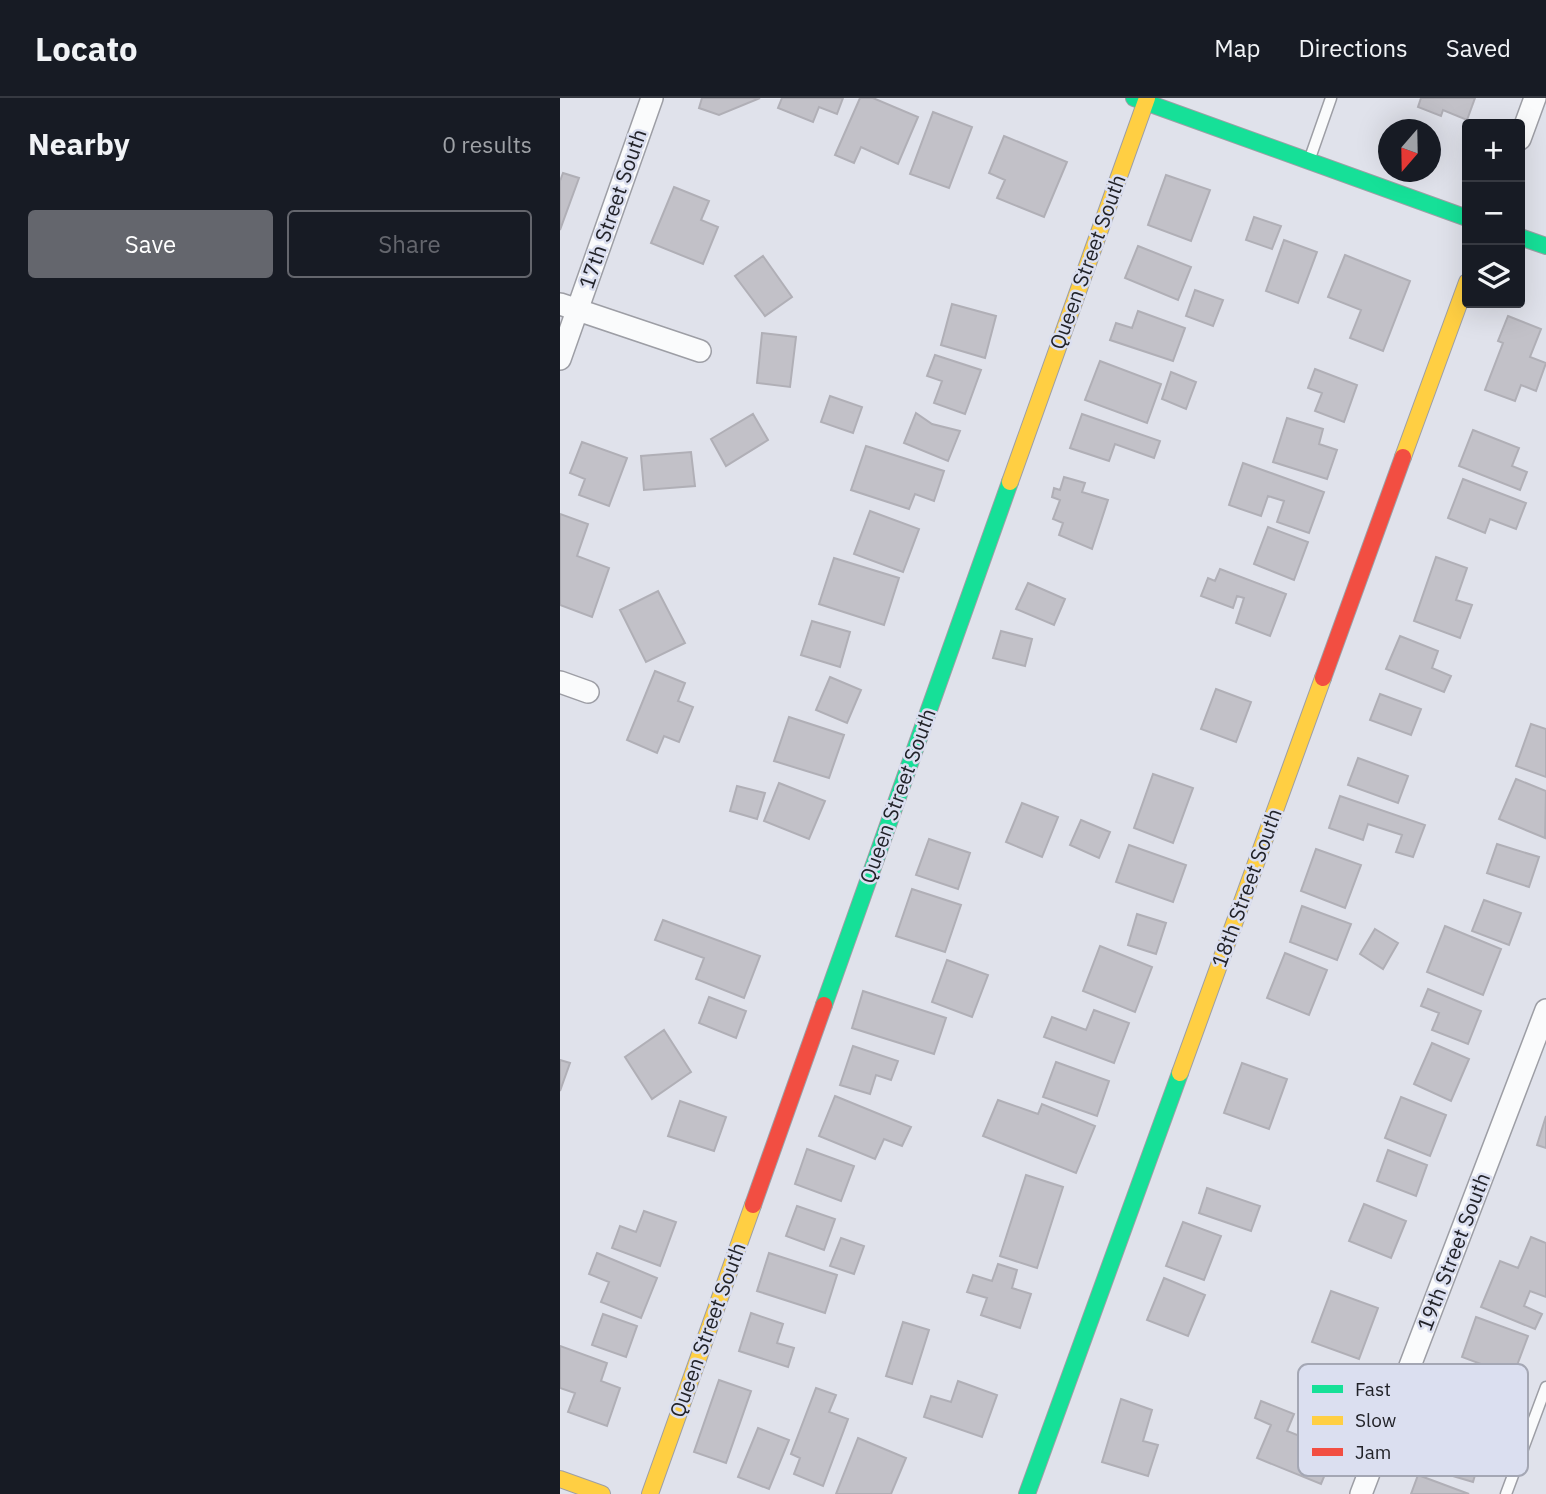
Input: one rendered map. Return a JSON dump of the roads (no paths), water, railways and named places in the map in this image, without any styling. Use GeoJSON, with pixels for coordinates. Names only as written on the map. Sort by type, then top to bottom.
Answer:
{"type":"FeatureCollection","features":[{"type":"Feature","properties":{"kind":"street","name":"17th Street South"},"geometry":{"type":"LineString","coordinates":[[560,359],[569,307],[652,98]]}},
{"type":"Feature","properties":{"kind":"street"},"geometry":{"type":"LineString","coordinates":[[1525,125],[1535,98]]}},
{"type":"Feature","properties":{"kind":"street"},"geometry":{"type":"LineString","coordinates":[[1142,99],[1462,216]]}},
{"type":"Feature","properties":{"kind":"street","name":"Queen Street South"},"geometry":{"type":"LineString","coordinates":[[650,1494],[1142,99]]}},
{"type":"Feature","properties":{"kind":"street"},"geometry":{"type":"LineString","coordinates":[[1525,239],[1546,246]]}},
{"type":"Feature","properties":{"kind":"street","name":"18th Street South"},"geometry":{"type":"LineString","coordinates":[[1027,1494],[1462,296]]}},
{"type":"Feature","properties":{"kind":"street"},"geometry":{"type":"LineString","coordinates":[[569,307],[700,351]]}},
{"type":"Feature","properties":{"kind":"street"},"geometry":{"type":"LineString","coordinates":[[560,682],[587,692]]}},
{"type":"Feature","properties":{"kind":"street","name":"19th Street South"},"geometry":{"type":"LineString","coordinates":[[1412,1364],[1542,1034],[1546,1010]]}},
{"type":"Feature","properties":{"kind":"street","name":"19th Street South"},"geometry":{"type":"LineString","coordinates":[[1361,1494],[1368,1476]]}},
{"type":"Feature","properties":{"kind":"street"},"geometry":{"type":"LineString","coordinates":[[560,1479],[602,1494]]}},
{"type":"Feature","properties":{"kind":"lane"},"geometry":{"type":"LineString","coordinates":[[1309,161],[1331,98]]}},
{"type":"Feature","properties":{"kind":"lane"},"geometry":{"type":"LineString","coordinates":[[1528,1435],[1546,1387]]}},
{"type":"Feature","properties":{"kind":"lane"},"geometry":{"type":"LineString","coordinates":[[1506,1494],[1513,1476]]}}]}
